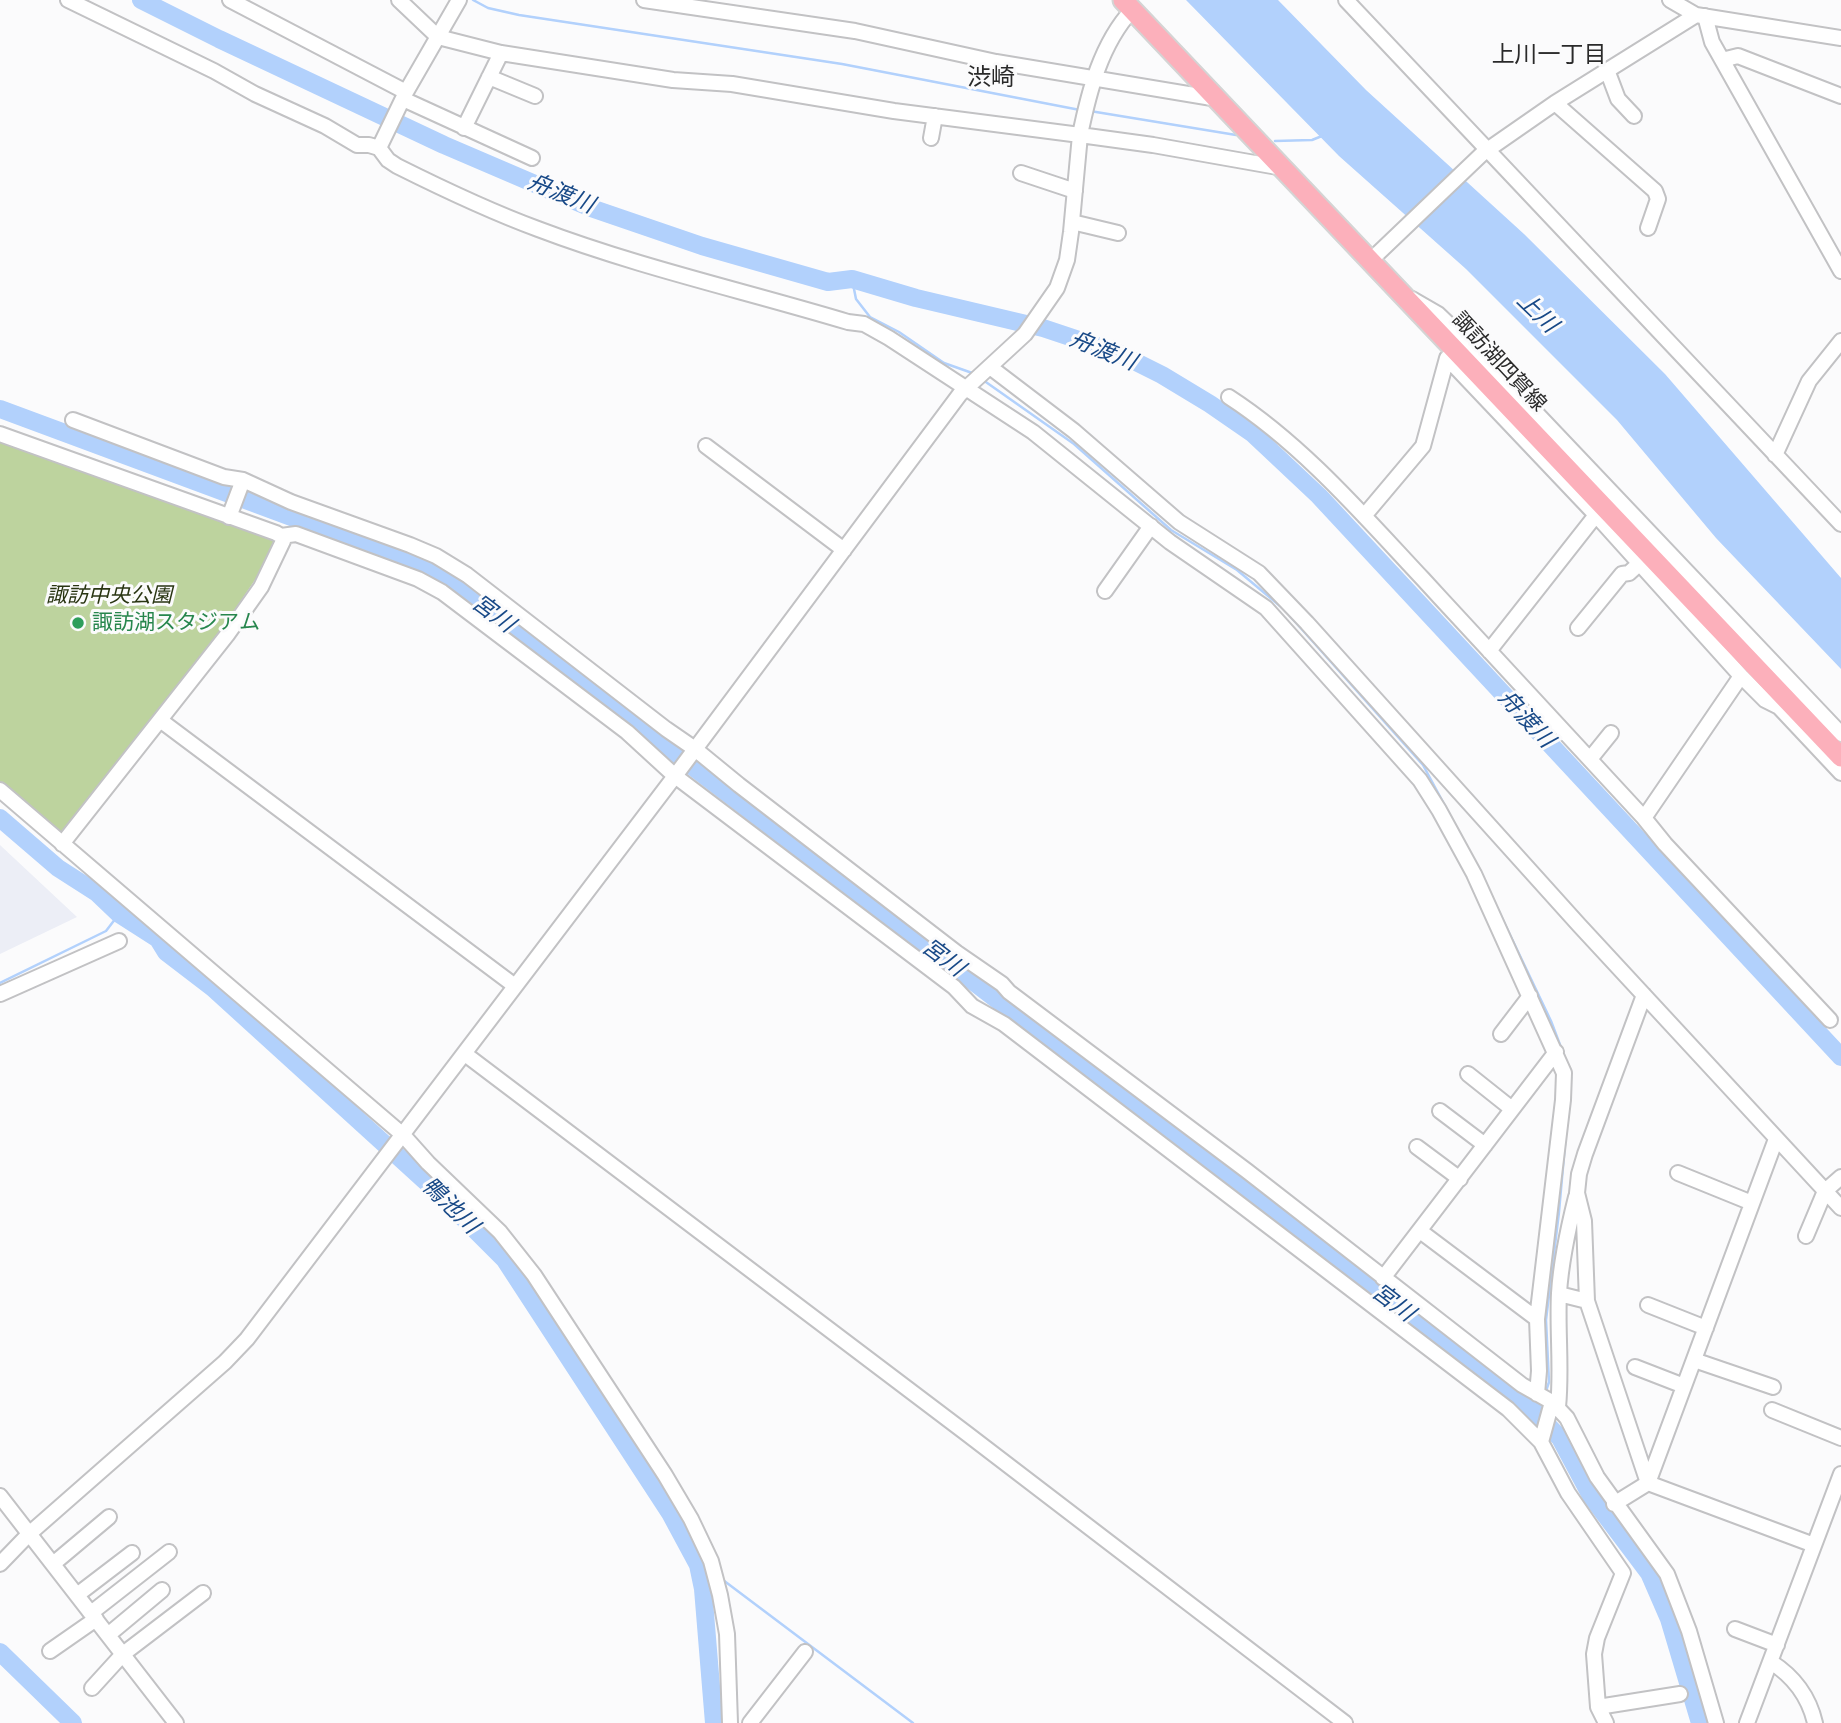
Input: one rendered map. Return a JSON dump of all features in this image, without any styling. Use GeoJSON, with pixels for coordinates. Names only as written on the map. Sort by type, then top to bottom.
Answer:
{"type":"FeatureCollection","features":[{"type":"Feature","properties":{"kind":"main road","name":"諏訪湖四賀線"},"geometry":{"type":"LineString","coordinates":[[1127,5],[1373,258],[1404,295],[1841,757]]}},
{"type":"Feature","properties":{"kind":"street"},"geometry":{"type":"LineString","coordinates":[[68,0],[144,35],[255,94],[326,126],[357,145],[380,146],[397,166],[457,197],[539,230],[630,259],[864,324],[967,387],[1065,456],[1151,526],[1266,608],[1420,780],[1474,874],[1564,1073],[1537,1319],[1537,1394]]}},
{"type":"Feature","properties":{"kind":"street"},"geometry":{"type":"LineString","coordinates":[[230,0],[404,99],[532,158]]}},
{"type":"Feature","properties":{"kind":"street"},"geometry":{"type":"LineString","coordinates":[[399,0],[438,37],[501,53],[673,80],[732,84],[935,116],[1153,145],[1283,168]]}},
{"type":"Feature","properties":{"kind":"street"},"geometry":{"type":"LineString","coordinates":[[380,146],[459,0]]}},
{"type":"Feature","properties":{"kind":"street"},"geometry":{"type":"LineString","coordinates":[[645,0],[855,31],[996,62],[1218,99]]}},
{"type":"Feature","properties":{"kind":"street"},"geometry":{"type":"LineString","coordinates":[[1346,0],[1841,524]]}},
{"type":"Feature","properties":{"kind":"street"},"geometry":{"type":"LineString","coordinates":[[1670,0],[1700,15],[1841,38]]}},
{"type":"Feature","properties":{"kind":"street"},"geometry":{"type":"LineString","coordinates":[[0,1564],[29,1534],[225,1362],[247,1339],[967,387],[1025,334],[1058,288],[1067,260],[1080,135],[1089,91],[1127,5]]}},
{"type":"Feature","properties":{"kind":"street"},"geometry":{"type":"LineString","coordinates":[[1373,258],[1486,151],[1555,103],[1700,15]]}},
{"type":"Feature","properties":{"kind":"street"},"geometry":{"type":"LineString","coordinates":[[1700,15],[1712,42],[1841,271]]}},
{"type":"Feature","properties":{"kind":"street"},"geometry":{"type":"LineString","coordinates":[[464,128],[501,53]]}},
{"type":"Feature","properties":{"kind":"street"},"geometry":{"type":"LineString","coordinates":[[1722,60],[1738,57],[1841,96]]}},
{"type":"Feature","properties":{"kind":"street"},"geometry":{"type":"LineString","coordinates":[[1607,70],[1618,99],[1634,116]]}},
{"type":"Feature","properties":{"kind":"street"},"geometry":{"type":"LineString","coordinates":[[489,77],[535,96]]}},
{"type":"Feature","properties":{"kind":"street"},"geometry":{"type":"LineString","coordinates":[[1555,103],[1655,191],[1658,199],[1648,228]]}},
{"type":"Feature","properties":{"kind":"street"},"geometry":{"type":"LineString","coordinates":[[1575,120],[1588,111]]}},
{"type":"Feature","properties":{"kind":"street"},"geometry":{"type":"LineString","coordinates":[[931,138],[935,116]]}},
{"type":"Feature","properties":{"kind":"street"},"geometry":{"type":"LineString","coordinates":[[1020,173],[1075,191]]}},
{"type":"Feature","properties":{"kind":"street"},"geometry":{"type":"LineString","coordinates":[[1072,222],[1118,233]]}},
{"type":"Feature","properties":{"kind":"street"},"geometry":{"type":"LineString","coordinates":[[1404,295],[1438,314],[1458,332],[1841,734]]}},
{"type":"Feature","properties":{"kind":"street"},"geometry":{"type":"LineString","coordinates":[[1775,455],[1809,381],[1841,341]]}},
{"type":"Feature","properties":{"kind":"street"},"geometry":{"type":"LineString","coordinates":[[1364,516],[1423,446],[1447,358],[1597,514],[1741,676],[1765,700],[1779,708],[1841,773]]}},
{"type":"Feature","properties":{"kind":"street"},"geometry":{"type":"LineString","coordinates":[[990,367],[1074,430],[1179,522],[1259,573],[1841,1208]]}},
{"type":"Feature","properties":{"kind":"street"},"geometry":{"type":"LineString","coordinates":[[1228,397],[1250,411],[1294,449],[1364,516],[1830,1020]]}},
{"type":"Feature","properties":{"kind":"street"},"geometry":{"type":"LineString","coordinates":[[73,421],[436,556],[477,583],[835,861],[1002,984],[1042,1018],[1553,1405],[1567,1418],[1580,1448],[1614,1504],[1667,1574],[1689,1631],[1716,1723]]}},
{"type":"Feature","properties":{"kind":"street"},"geometry":{"type":"LineString","coordinates":[[0,433],[230,513],[281,536],[296,534],[406,574],[443,592],[943,979],[972,1006],[1004,1024],[1508,1409],[1542,1439],[1568,1493],[1623,1573],[1597,1638],[1594,1654],[1598,1707],[1606,1723]]}},
{"type":"Feature","properties":{"kind":"street"},"geometry":{"type":"LineString","coordinates":[[706,446],[844,550]]}},
{"type":"Feature","properties":{"kind":"street"},"geometry":{"type":"LineString","coordinates":[[230,513],[241,482]]}},
{"type":"Feature","properties":{"kind":"street"},"geometry":{"type":"LineString","coordinates":[[1489,651],[1597,514]]}},
{"type":"Feature","properties":{"kind":"street"},"geometry":{"type":"LineString","coordinates":[[1105,591],[1151,526]]}},
{"type":"Feature","properties":{"kind":"street"},"geometry":{"type":"LineString","coordinates":[[62,844],[261,587],[282,547],[281,536]]}},
{"type":"Feature","properties":{"kind":"street"},"geometry":{"type":"LineString","coordinates":[[1578,628],[1622,574],[1629,573],[1640,563]]}},
{"type":"Feature","properties":{"kind":"street"},"geometry":{"type":"LineString","coordinates":[[1644,818],[1741,676]]}},
{"type":"Feature","properties":{"kind":"street"},"geometry":{"type":"LineString","coordinates":[[160,720],[515,986]]}},
{"type":"Feature","properties":{"kind":"street"},"geometry":{"type":"LineString","coordinates":[[1590,759],[1611,733]]}},
{"type":"Feature","properties":{"kind":"street"},"geometry":{"type":"LineString","coordinates":[[0,790],[402,1136],[488,1219],[534,1275],[665,1475],[691,1519],[711,1561],[727,1634],[730,1723]]}},
{"type":"Feature","properties":{"kind":"street"},"geometry":{"type":"LineString","coordinates":[[0,994],[119,941]]}},
{"type":"Feature","properties":{"kind":"street"},"geometry":{"type":"LineString","coordinates":[[1542,1439],[1560,1384],[1559,1294],[1565,1240],[1577,1193],[1578,1174],[1644,995]]}},
{"type":"Feature","properties":{"kind":"street"},"geometry":{"type":"LineString","coordinates":[[1501,1034],[1530,996]]}},
{"type":"Feature","properties":{"kind":"street"},"geometry":{"type":"LineString","coordinates":[[1383,1278],[1556,1052]]}},
{"type":"Feature","properties":{"kind":"street"},"geometry":{"type":"LineString","coordinates":[[465,1054],[1345,1723]]}},
{"type":"Feature","properties":{"kind":"street"},"geometry":{"type":"LineString","coordinates":[[1468,1074],[1512,1110]]}},
{"type":"Feature","properties":{"kind":"street"},"geometry":{"type":"LineString","coordinates":[[1440,1111],[1485,1145]]}},
{"type":"Feature","properties":{"kind":"street"},"geometry":{"type":"LineString","coordinates":[[1614,1504],[1648,1483],[1776,1139]]}},
{"type":"Feature","properties":{"kind":"street"},"geometry":{"type":"LineString","coordinates":[[1417,1147],[1460,1179]]}},
{"type":"Feature","properties":{"kind":"street"},"geometry":{"type":"LineString","coordinates":[[1678,1173],[1752,1202]]}},
{"type":"Feature","properties":{"kind":"street"},"geometry":{"type":"LineString","coordinates":[[1806,1236],[1825,1191],[1841,1177]]}},
{"type":"Feature","properties":{"kind":"street"},"geometry":{"type":"LineString","coordinates":[[1577,1193],[1584,1221],[1587,1301],[1648,1483]]}},
{"type":"Feature","properties":{"kind":"street"},"geometry":{"type":"LineString","coordinates":[[1420,1231],[1537,1319]]}},
{"type":"Feature","properties":{"kind":"street"},"geometry":{"type":"LineString","coordinates":[[1559,1294],[1587,1301]]}},
{"type":"Feature","properties":{"kind":"street"},"geometry":{"type":"LineString","coordinates":[[1648,1305],[1706,1328]]}},
{"type":"Feature","properties":{"kind":"street"},"geometry":{"type":"LineString","coordinates":[[1694,1360],[1773,1387]]}},
{"type":"Feature","properties":{"kind":"street"},"geometry":{"type":"LineString","coordinates":[[1635,1367],[1684,1387]]}},
{"type":"Feature","properties":{"kind":"street"},"geometry":{"type":"LineString","coordinates":[[1772,1410],[1841,1438]]}},
{"type":"Feature","properties":{"kind":"street"},"geometry":{"type":"LineString","coordinates":[[1747,1723],[1841,1474]]}},
{"type":"Feature","properties":{"kind":"street"},"geometry":{"type":"LineString","coordinates":[[1648,1483],[1814,1545]]}},
{"type":"Feature","properties":{"kind":"street"},"geometry":{"type":"LineString","coordinates":[[0,1496],[176,1723]]}},
{"type":"Feature","properties":{"kind":"street"},"geometry":{"type":"LineString","coordinates":[[52,1564],[110,1517]]}},
{"type":"Feature","properties":{"kind":"street"},"geometry":{"type":"LineString","coordinates":[[50,1651],[169,1552]]}},
{"type":"Feature","properties":{"kind":"street"},"geometry":{"type":"LineString","coordinates":[[77,1595],[132,1553]]}},
{"type":"Feature","properties":{"kind":"street"},"geometry":{"type":"LineString","coordinates":[[108,1635],[162,1590]]}},
{"type":"Feature","properties":{"kind":"street"},"geometry":{"type":"LineString","coordinates":[[92,1688],[123,1654],[203,1593]]}},
{"type":"Feature","properties":{"kind":"street"},"geometry":{"type":"LineString","coordinates":[[1735,1629],[1777,1645]]}},
{"type":"Feature","properties":{"kind":"street"},"geometry":{"type":"LineString","coordinates":[[750,1723],[805,1652]]}},
{"type":"Feature","properties":{"kind":"street"},"geometry":{"type":"LineString","coordinates":[[1771,1662],[1787,1672],[1806,1699],[1815,1723]]}},
{"type":"Feature","properties":{"kind":"street"},"geometry":{"type":"LineString","coordinates":[[1598,1707],[1680,1694]]}},
{"type":"Feature","properties":{"kind":"shaded area"},"geometry":{"type":"Polygon","coordinates":[[[0,845],[77,917],[0,954],[0,845]]]}},
{"type":"Feature","properties":{"kind":"green space","name":"諏訪中央公園"},"geometry":{"type":"Polygon","coordinates":[[[0,440],[273,539],[275,545],[217,636],[65,834],[53,831],[0,782],[0,440]]]}},
{"type":"Feature","properties":{"kind":"water","name":"上川"},"geometry":{"type":"Polygon","coordinates":[[[1186,0],[1278,0],[1366,90],[1524,234],[1665,374],[1841,578],[1841,669],[1716,538],[1617,420],[1466,269],[1339,156],[1186,0]]]}},
{"type":"Feature","properties":{"kind":"waterway","name":"舟渡川"},"geometry":{"type":"LineString","coordinates":[[141,0],[444,145],[591,208],[702,246],[828,282],[852,279],[916,298],[1043,328],[1118,353],[1210,404],[1252,433],[1319,496],[1841,1057]]}},
{"type":"Feature","properties":{"kind":"waterway"},"geometry":{"type":"LineString","coordinates":[[473,0],[488,8],[519,15],[842,64],[1080,110]]}},
{"type":"Feature","properties":{"kind":"waterway"},"geometry":{"type":"LineString","coordinates":[[1090,111],[1236,135]]}},
{"type":"Feature","properties":{"kind":"waterway"},"geometry":{"type":"LineString","coordinates":[[1275,141],[1312,140],[1322,136]]}},
{"type":"Feature","properties":{"kind":"waterway"},"geometry":{"type":"LineString","coordinates":[[852,279],[856,299],[870,317],[899,332],[944,363],[975,374]]}},
{"type":"Feature","properties":{"kind":"waterway"},"geometry":{"type":"LineString","coordinates":[[983,380],[1074,444],[1171,530],[1237,570],[1286,611]]}},
{"type":"Feature","properties":{"kind":"waterway","name":"宮川"},"geometry":{"type":"LineString","coordinates":[[0,409],[430,569],[453,583],[1534,1411],[1560,1438],[1591,1496],[1649,1573],[1669,1619],[1700,1723]]}},
{"type":"Feature","properties":{"kind":"waterway"},"geometry":{"type":"LineString","coordinates":[[1290,616],[1423,765],[1478,867]]}},
{"type":"Feature","properties":{"kind":"waterway","name":"鴨池川"},"geometry":{"type":"LineString","coordinates":[[0,818],[58,868],[97,893],[119,914],[158,939],[166,952],[213,988],[434,1189],[505,1260],[670,1513],[698,1565],[703,1589],[714,1723]]}},
{"type":"Feature","properties":{"kind":"waterway"},"geometry":{"type":"LineString","coordinates":[[1482,876],[1551,1021],[1570,1071]]}},
{"type":"Feature","properties":{"kind":"waterway"},"geometry":{"type":"LineString","coordinates":[[0,983],[106,931],[119,914]]}},
{"type":"Feature","properties":{"kind":"waterway"},"geometry":{"type":"LineString","coordinates":[[1545,1394],[1549,1382],[1546,1320],[1571,1077]]}},
{"type":"Feature","properties":{"kind":"waterway"},"geometry":{"type":"LineString","coordinates":[[1534,1411],[1540,1402]]}},
{"type":"Feature","properties":{"kind":"waterway","name":"鴨池川"},"geometry":{"type":"LineString","coordinates":[[698,1565],[706,1568]]}},
{"type":"Feature","properties":{"kind":"waterway"},"geometry":{"type":"LineString","coordinates":[[723,1580],[913,1723]]}},
{"type":"Feature","properties":{"kind":"waterway"},"geometry":{"type":"LineString","coordinates":[[0,1652],[73,1723]]}},
{"type":"Feature","properties":{"kind":"place","name":"諏訪湖スタジアム"},"geometry":{"type":"Point","coordinates":[78,623]}},
{"type":"Feature","properties":{"kind":"district","name":"上川一丁目"},"geometry":{"type":"Point","coordinates":[1549,55]}},
{"type":"Feature","properties":{"kind":"district","name":"渋崎"},"geometry":{"type":"Point","coordinates":[991,78]}}]}
